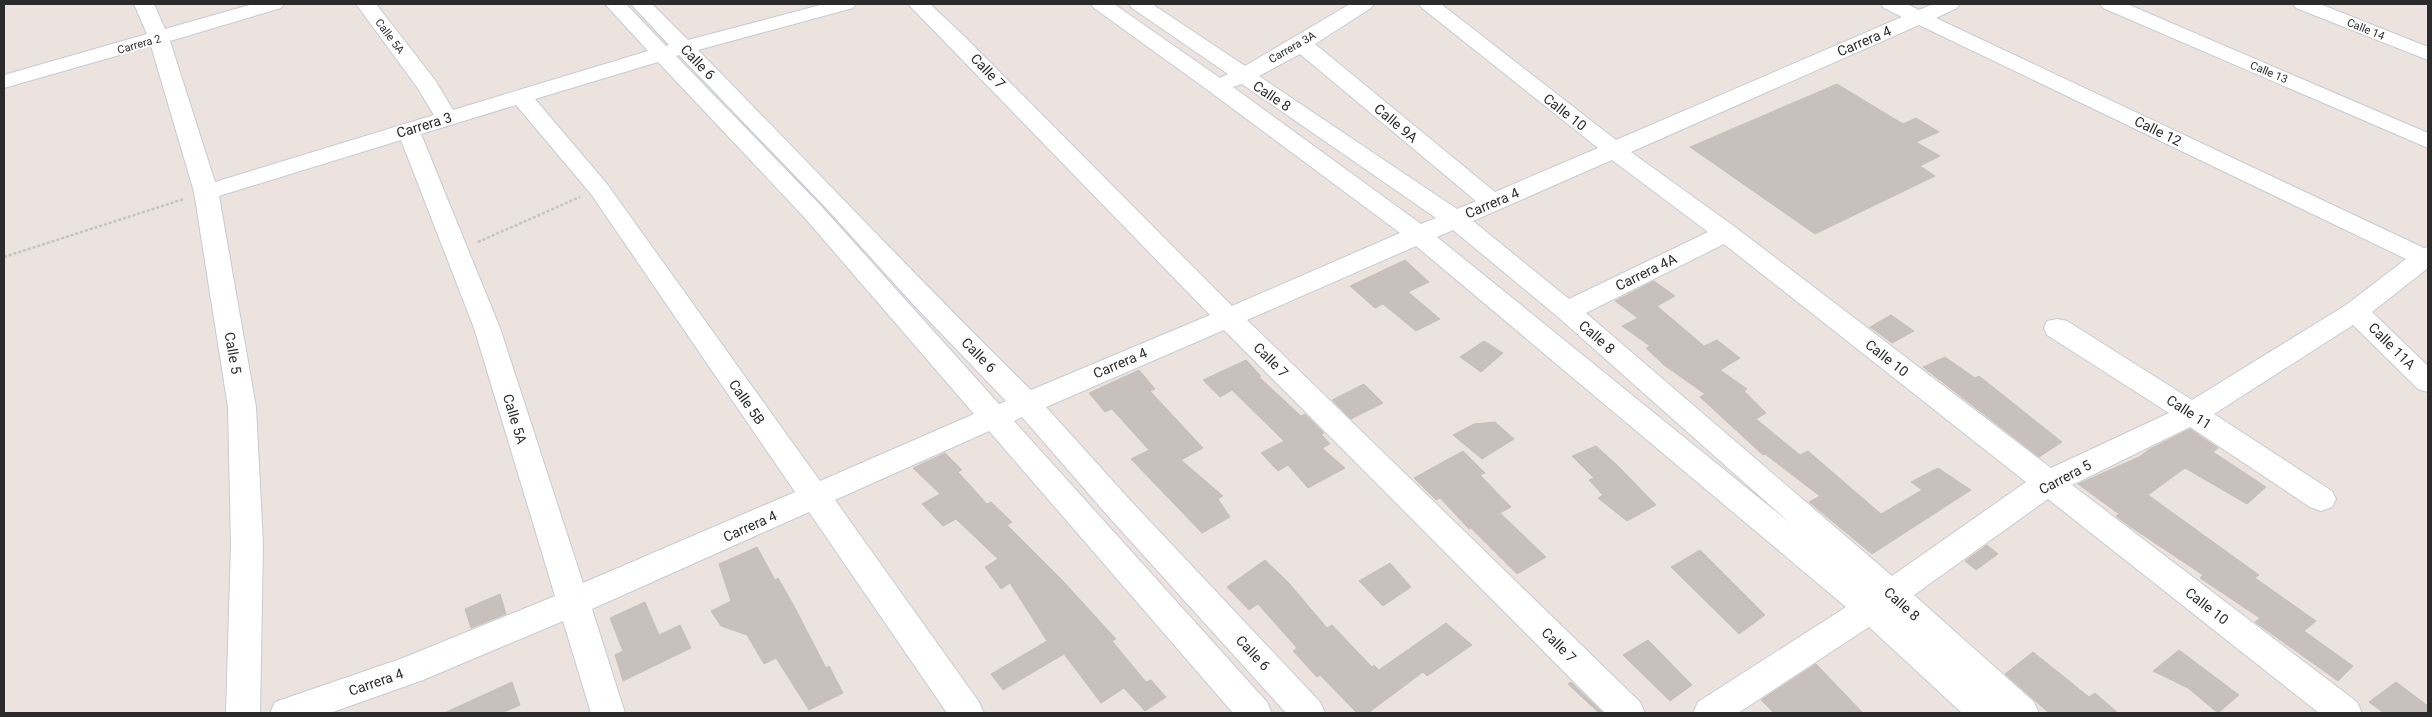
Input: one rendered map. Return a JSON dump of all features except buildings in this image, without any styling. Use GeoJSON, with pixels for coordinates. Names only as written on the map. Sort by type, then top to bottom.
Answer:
{"type":"FeatureCollection","features":[{"type":"Feature","properties":{"kind":"street","name":"Calle 5"},"geometry":{"type":"LineString","coordinates":[[144,4],[158,38],[206,192],[242,407],[247,544],[243,713]]}},
{"type":"Feature","properties":{"kind":"street","name":"Carrera 2"},"geometry":{"type":"LineString","coordinates":[[4,82],[274,4]]}},
{"type":"Feature","properties":{"kind":"street","name":"Calle 5A"},"geometry":{"type":"LineString","coordinates":[[366,4],[427,85],[447,118]]}},
{"type":"Feature","properties":{"kind":"street","name":"Calle 6"},"geometry":{"type":"LineString","coordinates":[[615,4],[673,50],[824,208],[921,297],[1026,403],[1119,508],[1308,713]]}},
{"type":"Feature","properties":{"kind":"street","name":"Calle 6"},"geometry":{"type":"LineString","coordinates":[[641,4],[673,50]]}},
{"type":"Feature","properties":{"kind":"street","name":"Carrera 3"},"geometry":{"type":"LineString","coordinates":[[206,192],[673,50],[846,4]]}},
{"type":"Feature","properties":{"kind":"street","name":"Calle 7"},"geometry":{"type":"LineString","coordinates":[[918,4],[958,41],[1228,318],[1628,713]]}},
{"type":"Feature","properties":{"kind":"street","name":"Calle 8"},"geometry":{"type":"LineString","coordinates":[[1101,4],[1217,86],[1420,235],[2022,713]]}},
{"type":"Feature","properties":{"kind":"street","name":"Calle 8"},"geometry":{"type":"LineString","coordinates":[[1139,4],[1242,76],[1455,219],[1567,311],[1881,601],[1986,713]]}},
{"type":"Feature","properties":{"kind":"street","name":"Carrera 3A"},"geometry":{"type":"LineString","coordinates":[[1217,86],[1242,76],[1364,4]]}},
{"type":"Feature","properties":{"kind":"street","name":"Calle 10"},"geometry":{"type":"LineString","coordinates":[[1429,4],[1614,150],[1726,233],[2345,713]]}},
{"type":"Feature","properties":{"kind":"street","name":"Calle 12"},"geometry":{"type":"LineString","coordinates":[[1891,4],[2426,257]]}},
{"type":"Feature","properties":{"kind":"street","name":"Carrera 4"},"geometry":{"type":"LineString","coordinates":[[287,713],[411,670],[572,603],[1026,403],[1228,318],[1950,4]]}},
{"type":"Feature","properties":{"kind":"street","name":"Calle 13"},"geometry":{"type":"LineString","coordinates":[[2110,4],[2428,141]]}},
{"type":"Feature","properties":{"kind":"street","name":"Calle 14"},"geometry":{"type":"LineString","coordinates":[[2303,4],[2428,54]]}},
{"type":"Feature","properties":{"kind":"street","name":"Calle 9A"},"geometry":{"type":"LineString","coordinates":[[1300,43],[1492,203]]}},
{"type":"Feature","properties":{"kind":"street","name":"Calle 5B"},"geometry":{"type":"LineString","coordinates":[[520,96],[599,189],[814,498],[967,713]]}},
{"type":"Feature","properties":{"kind":"street","name":"Calle 5A"},"geometry":{"type":"LineString","coordinates":[[408,130],[487,328],[608,713]]}},
{"type":"Feature","properties":{"kind":"street","name":"Calle 6"},"geometry":{"type":"LineString","coordinates":[[824,208],[994,417],[1255,713]]}},
{"type":"Feature","properties":{"kind":"street","name":"Carrera 4A"},"geometry":{"type":"LineString","coordinates":[[1567,311],[1726,233]]}},
{"type":"Feature","properties":{"kind":"street","name":"Carrera 5"},"geometry":{"type":"LineString","coordinates":[[1710,713],[1881,601],[2048,483],[2192,414],[2355,311],[2426,257]]}},
{"type":"Feature","properties":{"kind":"street","name":"Calle 11A"},"geometry":{"type":"LineString","coordinates":[[2355,311],[2428,382]]}},
{"type":"Feature","properties":{"kind":"street","name":"Calle 11"},"geometry":{"type":"LineString","coordinates":[[2057,328],[2320,499]]}},
{"type":"Feature","properties":{"kind":"street"},"geometry":{"type":"LineString","coordinates":[[1088,524],[1119,508]]}},
{"type":"Feature","properties":{"kind":"path"},"geometry":{"type":"LineString","coordinates":[[457,251],[599,189]]}},
{"type":"Feature","properties":{"kind":"path"},"geometry":{"type":"LineString","coordinates":[[4,257],[206,192]]}}]}
